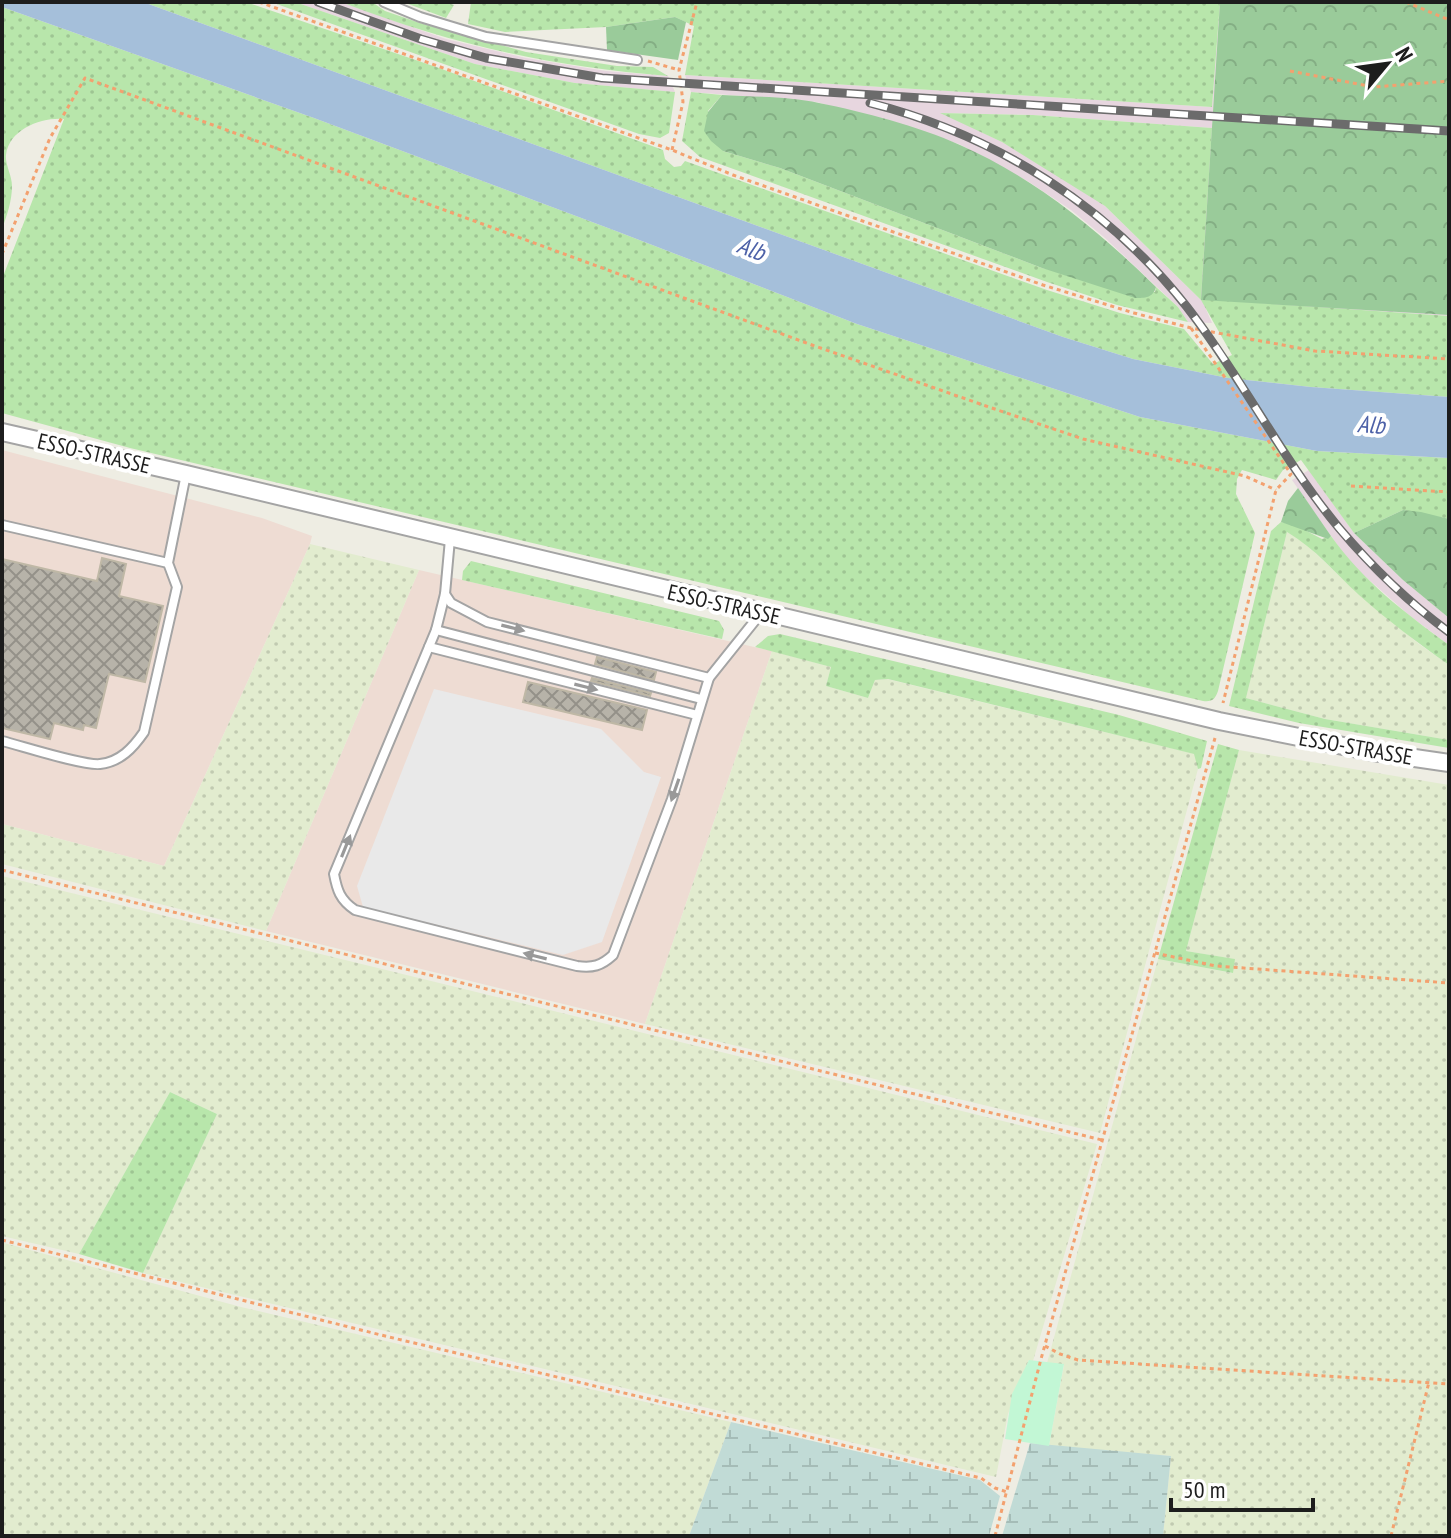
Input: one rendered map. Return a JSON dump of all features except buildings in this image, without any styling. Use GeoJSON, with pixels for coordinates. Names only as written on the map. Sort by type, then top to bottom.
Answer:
{"type":"FeatureCollection","features":[{"type":"Feature","properties":{"kind":"street","name":"ESSO-STRASSE"},"geometry":{"type":"LineString","coordinates":[[2,432],[1219,721],[1373,752],[1449,763]]}},
{"type":"Feature","properties":{"kind":"lane"},"geometry":{"type":"LineString","coordinates":[[384,2],[420,17],[486,37],[637,60]]}},
{"type":"Feature","properties":{"kind":"lane"},"geometry":{"type":"LineString","coordinates":[[2,741],[97,765],[115,760],[134,748],[144,732],[177,587],[168,563],[186,474]]}},
{"type":"Feature","properties":{"kind":"lane"},"geometry":{"type":"LineString","coordinates":[[2,525],[168,563]]}},
{"type":"Feature","properties":{"kind":"lane"},"geometry":{"type":"LineString","coordinates":[[450,539],[445,594],[436,630],[334,874],[337,892],[355,910],[577,966],[591,968],[613,955],[672,799],[709,678],[761,613]]}},
{"type":"Feature","properties":{"kind":"lane"},"geometry":{"type":"LineString","coordinates":[[445,594],[451,603],[487,622],[709,678]]}},
{"type":"Feature","properties":{"kind":"lane"},"geometry":{"type":"LineString","coordinates":[[436,630],[701,699]]}},
{"type":"Feature","properties":{"kind":"lane"},"geometry":{"type":"LineString","coordinates":[[429,647],[697,715]]}},
{"type":"Feature","properties":{"kind":"path"},"geometry":{"type":"LineString","coordinates":[[259,2],[1043,285],[1191,328],[1315,351],[1449,359]]}},
{"type":"Feature","properties":{"kind":"path"},"geometry":{"type":"LineString","coordinates":[[672,150],[683,102],[679,70],[697,2]]}},
{"type":"Feature","properties":{"kind":"path"},"geometry":{"type":"LineString","coordinates":[[1406,2],[1449,20]]}},
{"type":"Feature","properties":{"kind":"path"},"geometry":{"type":"LineString","coordinates":[[637,60],[679,70]]}},
{"type":"Feature","properties":{"kind":"path"},"geometry":{"type":"LineString","coordinates":[[1290,71],[1374,87],[1449,81]]}},
{"type":"Feature","properties":{"kind":"path"},"geometry":{"type":"LineString","coordinates":[[2,254],[50,138],[85,78],[986,406],[1083,439],[1245,476],[1276,490]]}},
{"type":"Feature","properties":{"kind":"path"},"geometry":{"type":"LineString","coordinates":[[995,1536],[1219,721],[1276,490],[1291,474],[1191,328]]}},
{"type":"Feature","properties":{"kind":"path"},"geometry":{"type":"LineString","coordinates":[[1351,486],[1449,492]]}},
{"type":"Feature","properties":{"kind":"path"},"geometry":{"type":"LineString","coordinates":[[2,870],[1102,1140]]}},
{"type":"Feature","properties":{"kind":"path"},"geometry":{"type":"LineString","coordinates":[[1154,953],[1216,966],[1449,983]]}},
{"type":"Feature","properties":{"kind":"path"},"geometry":{"type":"LineString","coordinates":[[2,1240],[389,1337],[981,1478],[1007,1492]]}},
{"type":"Feature","properties":{"kind":"path"},"geometry":{"type":"LineString","coordinates":[[1045,1346],[1078,1360],[1449,1384]]}},
{"type":"Feature","properties":{"kind":"path"},"geometry":{"type":"LineString","coordinates":[[1391,1536],[1429,1382]]}},
{"type":"Feature","properties":{"kind":"shaded area"},"geometry":{"type":"Polygon","coordinates":[[[295,2],[341,2],[446,39],[526,58],[606,71],[668,76],[675,92],[575,83],[475,64],[295,2]]]}},
{"type":"Feature","properties":{"kind":"shaded area"},"geometry":{"type":"Polygon","coordinates":[[[1220,2],[1449,2],[1449,316],[1202,300],[1212,323],[1188,322],[1178,307],[1071,210],[1029,182],[959,144],[817,102],[691,92],[685,75],[1212,107],[1220,2]],[[943,113],[1002,142],[1083,189],[1105,206],[1200,299],[1212,128],[1033,115],[943,113]]]}},
{"type":"Feature","properties":{"kind":"shaded area"},"geometry":{"type":"Polygon","coordinates":[[[2,450],[262,518],[312,536],[164,866],[2,824],[2,450]]]}},
{"type":"Feature","properties":{"kind":"shaded area"},"geometry":{"type":"Polygon","coordinates":[[[1309,470],[1354,533],[1449,618],[1449,645],[1410,616],[1350,563],[1292,480],[1309,470]]]}},
{"type":"Feature","properties":{"kind":"shaded area"},"geometry":{"type":"Polygon","coordinates":[[[419,570],[772,651],[645,1024],[266,931],[419,570]]]}},
{"type":"Feature","properties":{"kind":"shaded area"},"geometry":{"type":"Polygon","coordinates":[[[434,689],[601,729],[644,772],[661,777],[602,942],[563,955],[363,907],[357,886],[434,689]]]}},
{"type":"Feature","properties":{"kind":"green space"},"geometry":{"type":"Polygon","coordinates":[[[143,2],[246,2],[663,150],[665,159],[674,167],[681,166],[685,161],[1047,290],[1184,329],[1213,364],[1232,355],[1201,300],[1105,206],[1002,142],[940,113],[1033,115],[1212,128],[1201,299],[1449,316],[1449,397],[1228,378],[1133,359],[1063,337],[143,2]]]}},
{"type":"Feature","properties":{"kind":"green space"},"geometry":{"type":"Polygon","coordinates":[[[271,2],[295,2],[475,64],[575,83],[675,92],[669,133],[660,138],[639,134],[271,2]]]}},
{"type":"Feature","properties":{"kind":"green space"},"geometry":{"type":"Polygon","coordinates":[[[341,2],[372,2],[385,11],[420,23],[526,52],[617,66],[653,67],[668,76],[542,60],[462,42],[341,2]]]}},
{"type":"Feature","properties":{"kind":"green space"},"geometry":{"type":"Polygon","coordinates":[[[403,2],[444,2],[454,5],[446,18],[403,2]]]}},
{"type":"Feature","properties":{"kind":"green space"},"geometry":{"type":"Polygon","coordinates":[[[471,2],[1220,2],[1212,107],[685,75],[694,26],[675,17],[606,27],[505,32],[468,24],[471,2]]]}},
{"type":"Feature","properties":{"kind":"green space"},"geometry":{"type":"Polygon","coordinates":[[[1220,2],[1449,2],[1449,315],[1201,300],[1220,2]]]}},
{"type":"Feature","properties":{"kind":"green space"},"geometry":{"type":"Polygon","coordinates":[[[2,7],[314,118],[857,324],[1140,417],[1317,451],[1449,458],[1449,519],[1403,510],[1354,533],[1301,460],[1283,470],[1276,480],[1242,470],[1237,479],[1236,494],[1255,533],[1218,691],[1213,699],[1203,701],[130,448],[2,413],[2,279],[64,119],[46,120],[28,126],[8,146],[6,159],[12,192],[2,229],[2,7]]]}},
{"type":"Feature","properties":{"kind":"green space"},"geometry":{"type":"Polygon","coordinates":[[[675,17],[686,22],[678,60],[607,50],[606,27],[675,17]]]}},
{"type":"Feature","properties":{"kind":"green space"},"geometry":{"type":"Polygon","coordinates":[[[691,92],[722,95],[708,111],[723,151],[780,168],[1042,268],[1155,292],[1156,287],[1178,307],[1188,322],[1117,305],[1047,282],[700,157],[682,141],[691,92]]]}},
{"type":"Feature","properties":{"kind":"green space"},"geometry":{"type":"Polygon","coordinates":[[[722,95],[795,99],[836,107],[909,126],[960,145],[1040,189],[1134,266],[1156,287],[1155,291],[1148,297],[1135,298],[1042,268],[780,168],[723,151],[704,131],[708,112],[722,95]]]}},
{"type":"Feature","properties":{"kind":"green space"},"geometry":{"type":"Polygon","coordinates":[[[1298,488],[1331,536],[1328,539],[1281,522],[1288,501],[1298,488]]]}},
{"type":"Feature","properties":{"kind":"green space"},"geometry":{"type":"Polygon","coordinates":[[[1403,510],[1449,519],[1449,618],[1354,533],[1403,510]]]}},
{"type":"Feature","properties":{"kind":"green space"},"geometry":{"type":"Polygon","coordinates":[[[1281,522],[1297,526],[1322,539],[1331,536],[1371,582],[1449,645],[1449,665],[1359,595],[1316,554],[1287,532],[1246,698],[1325,719],[1449,740],[1449,748],[1299,723],[1229,706],[1271,531],[1281,522]]]}},
{"type":"Feature","properties":{"kind":"green space"},"geometry":{"type":"Polygon","coordinates":[[[1287,532],[1304,542],[1357,593],[1449,665],[1449,740],[1325,719],[1246,698],[1287,532]]]}},
{"type":"Feature","properties":{"kind":"green space"},"geometry":{"type":"Polygon","coordinates":[[[310,544],[419,570],[266,931],[2,864],[2,824],[164,866],[310,544]]]}},
{"type":"Feature","properties":{"kind":"green space"},"geometry":{"type":"Polygon","coordinates":[[[471,561],[719,621],[724,630],[722,639],[462,580],[463,571],[471,561]]]}},
{"type":"Feature","properties":{"kind":"green space"},"geometry":{"type":"Polygon","coordinates":[[[780,634],[1119,715],[1207,741],[1201,768],[1198,769],[1194,754],[888,679],[875,680],[868,698],[826,686],[831,667],[755,647],[768,636],[780,634]]]}},
{"type":"Feature","properties":{"kind":"green space"},"geometry":{"type":"Polygon","coordinates":[[[772,651],[831,667],[826,686],[868,698],[875,680],[887,679],[1195,754],[1198,769],[1100,1133],[645,1024],[772,651]]]}},
{"type":"Feature","properties":{"kind":"green space"},"geometry":{"type":"Polygon","coordinates":[[[1218,744],[1239,750],[1186,951],[1235,959],[1233,973],[1158,959],[1218,744]]]}},
{"type":"Feature","properties":{"kind":"green space"},"geometry":{"type":"Polygon","coordinates":[[[1239,750],[1449,785],[1449,1536],[1163,1536],[1171,1456],[1049,1446],[1064,1365],[1047,1363],[1158,959],[1232,973],[1234,959],[1186,951],[1239,750]]]}},
{"type":"Feature","properties":{"kind":"green space"},"geometry":{"type":"Polygon","coordinates":[[[2,876],[1097,1144],[1033,1361],[1029,1360],[1008,1414],[996,1477],[143,1273],[217,1114],[170,1092],[79,1254],[2,1236],[2,876]]]}},
{"type":"Feature","properties":{"kind":"green space"},"geometry":{"type":"Polygon","coordinates":[[[170,1092],[217,1114],[143,1273],[79,1254],[170,1092]]]}},
{"type":"Feature","properties":{"kind":"green space"},"geometry":{"type":"Polygon","coordinates":[[[4,1243],[241,1307],[731,1422],[689,1536],[2,1536],[4,1243]]]}},
{"type":"Feature","properties":{"kind":"green space"},"geometry":{"type":"Polygon","coordinates":[[[1029,1360],[1064,1364],[1049,1446],[1005,1439],[1012,1394],[1029,1360]]]}},
{"type":"Feature","properties":{"kind":"green space"},"geometry":{"type":"Polygon","coordinates":[[[731,1422],[980,1480],[1000,1496],[989,1536],[689,1536],[731,1422]]]}},
{"type":"Feature","properties":{"kind":"green space"},"geometry":{"type":"Polygon","coordinates":[[[1030,1443],[1171,1456],[1163,1536],[1002,1536],[1030,1443]]]}},
{"type":"Feature","properties":{"kind":"water","name":"Alb"},"geometry":{"type":"Polygon","coordinates":[[[2,2],[143,2],[1063,337],[1133,359],[1228,378],[1449,397],[1449,458],[1317,451],[1140,417],[857,324],[314,118],[2,7],[2,2]]]}},
{"type":"Feature","properties":{"kind":"railway"},"geometry":{"type":"LineString","coordinates":[[318,2],[421,39],[486,58],[602,78],[1449,131]]}},
{"type":"Feature","properties":{"kind":"railway"},"geometry":{"type":"LineString","coordinates":[[870,103],[961,134],[1004,155],[1085,206],[1121,237],[1156,270],[1187,307],[1318,502],[1339,528],[1391,583],[1449,632]]}}]}
